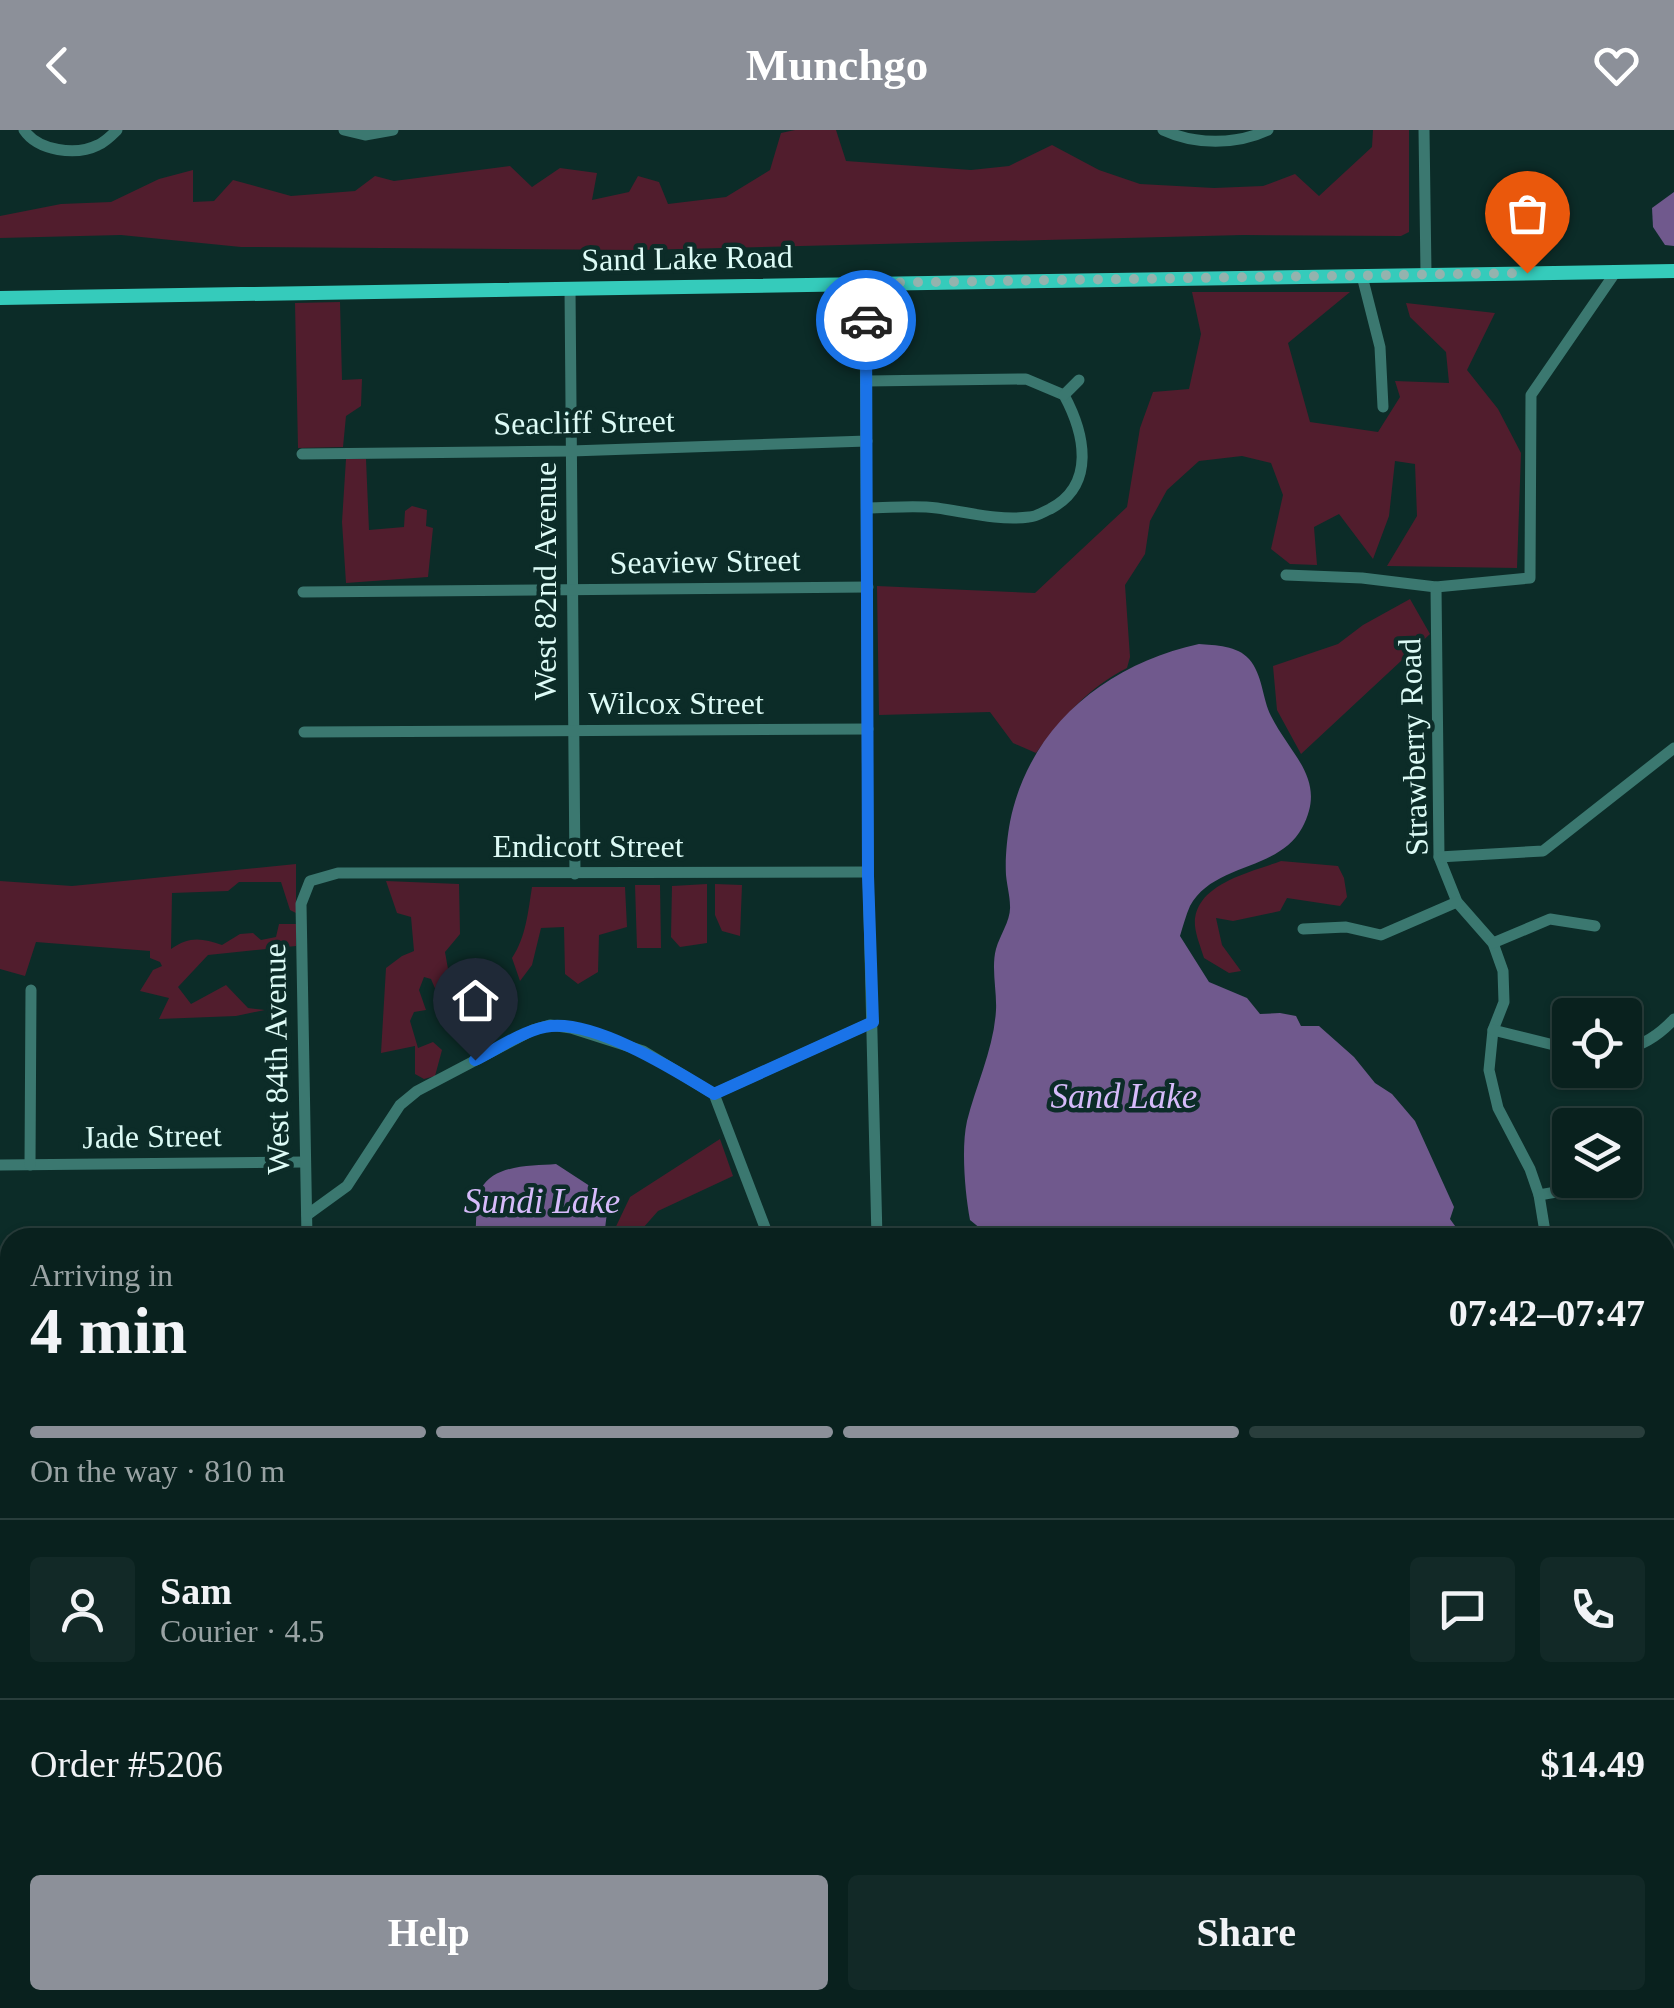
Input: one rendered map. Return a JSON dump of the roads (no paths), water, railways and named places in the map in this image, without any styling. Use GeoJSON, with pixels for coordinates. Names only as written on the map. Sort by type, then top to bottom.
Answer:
{"type":"FeatureCollection","features":[{"type":"Feature","properties":{"kind":"main road","name":"Sand Lake Road"},"geometry":{"type":"LineString","coordinates":[[0,298],[1674,272]]}},
{"type":"Feature","properties":{"kind":"street"},"geometry":{"type":"LineString","coordinates":[[24,130],[30,138],[60,151],[98,146],[118,130]]}},
{"type":"Feature","properties":{"kind":"street"},"geometry":{"type":"LineString","coordinates":[[344,130],[365,135],[392,130]]}},
{"type":"Feature","properties":{"kind":"street"},"geometry":{"type":"LineString","coordinates":[[1163,130],[1210,141],[1248,140],[1268,130]]}},
{"type":"Feature","properties":{"kind":"street"},"geometry":{"type":"LineString","coordinates":[[1424,130],[1426,274]]}},
{"type":"Feature","properties":{"kind":"street"},"geometry":{"type":"LineString","coordinates":[[1286,575],[1362,578],[1436,587],[1530,578],[1531,396],[1615,273]]}},
{"type":"Feature","properties":{"kind":"street"},"geometry":{"type":"LineString","coordinates":[[1362,276],[1380,347],[1384,407]]}},
{"type":"Feature","properties":{"kind":"street"},"geometry":{"type":"LineString","coordinates":[[865,283],[868,872],[876,1228]]}},
{"type":"Feature","properties":{"kind":"street","name":"West 82nd Avenue"},"geometry":{"type":"LineString","coordinates":[[570,288],[575,874]]}},
{"type":"Feature","properties":{"kind":"street"},"geometry":{"type":"LineString","coordinates":[[866,381],[1026,379],[1064,395],[1075,415],[1082,442],[1081,470],[1075,490],[1065,501],[1032,518],[930,508],[867,508]]}},
{"type":"Feature","properties":{"kind":"street"},"geometry":{"type":"LineString","coordinates":[[1064,395],[1080,380]]}},
{"type":"Feature","properties":{"kind":"street","name":"Seacliff Street"},"geometry":{"type":"LineString","coordinates":[[302,454],[571,451],[867,441]]}},
{"type":"Feature","properties":{"kind":"street","name":"Seaview Street"},"geometry":{"type":"LineString","coordinates":[[303,592],[868,587]]}},
{"type":"Feature","properties":{"kind":"street","name":"Strawberry Road"},"geometry":{"type":"LineString","coordinates":[[1436,587],[1439,856],[1457,902]]}},
{"type":"Feature","properties":{"kind":"street","name":"Wilcox Street"},"geometry":{"type":"LineString","coordinates":[[304,732],[868,729]]}},
{"type":"Feature","properties":{"kind":"street"},"geometry":{"type":"LineString","coordinates":[[1439,856],[1543,851],[1674,748]]}},
{"type":"Feature","properties":{"kind":"street","name":"Endicott Street"},"geometry":{"type":"LineString","coordinates":[[310,881],[338,873],[868,872]]}},
{"type":"Feature","properties":{"kind":"street","name":"West 84th Avenue"},"geometry":{"type":"LineString","coordinates":[[307,1228],[302,904],[310,881]]}},
{"type":"Feature","properties":{"kind":"street"},"geometry":{"type":"LineString","coordinates":[[1302,929],[1346,927],[1381,934],[1457,902],[1493,942],[1503,971],[1504,1002],[1493,1030],[1489,1070],[1498,1108],[1530,1169],[1544,1228]]}},
{"type":"Feature","properties":{"kind":"street"},"geometry":{"type":"LineString","coordinates":[[1493,942],[1550,920],[1594,926]]}},
{"type":"Feature","properties":{"kind":"street"},"geometry":{"type":"LineString","coordinates":[[30,1165],[31,990]]}},
{"type":"Feature","properties":{"kind":"street"},"geometry":{"type":"LineString","coordinates":[[1642,1043],[1674,1019]]}},
{"type":"Feature","properties":{"kind":"street"},"geometry":{"type":"LineString","coordinates":[[714,1094],[873,1022]]}},
{"type":"Feature","properties":{"kind":"street"},"geometry":{"type":"LineString","coordinates":[[307,1215],[347,1186],[400,1105],[417,1091],[533,1030],[550,1026],[571,1028],[642,1050],[714,1094],[765,1228]]}},
{"type":"Feature","properties":{"kind":"street"},"geometry":{"type":"LineString","coordinates":[[1493,1030],[1552,1045]]}},
{"type":"Feature","properties":{"kind":"street","name":"Jade Street"},"geometry":{"type":"LineString","coordinates":[[0,1165],[304,1162]]}},
{"type":"Feature","properties":{"kind":"street"},"geometry":{"type":"LineString","coordinates":[[1539,1195],[1552,1193]]}},
{"type":"Feature","properties":{"kind":"water"},"geometry":{"type":"Polygon","coordinates":[[[1674,192],[1674,246],[1665,245],[1653,227],[1652,208],[1674,192]]]}},
{"type":"Feature","properties":{"kind":"water","name":"Sand Lake"},"geometry":{"type":"Polygon","coordinates":[[[1199,644],[1233,649],[1249,659],[1271,716],[1304,769],[1311,796],[1302,828],[1292,842],[1200,892],[1190,906],[1180,936],[1209,982],[1247,998],[1260,1014],[1296,1016],[1301,1026],[1319,1026],[1354,1057],[1375,1083],[1392,1094],[1415,1121],[1454,1207],[1450,1219],[1456,1228],[980,1228],[970,1220],[964,1170],[965,1132],[995,1024],[995,956],[1010,911],[1006,849],[1020,788],[1035,756],[1077,704],[1133,667],[1199,644]]]}},
{"type":"Feature","properties":{"kind":"water","name":"Sundi Lake"},"geometry":{"type":"Polygon","coordinates":[[[556,1164],[599,1192],[608,1204],[605,1228],[476,1228],[481,1189],[495,1175],[514,1168],[556,1164]]]}}]}
